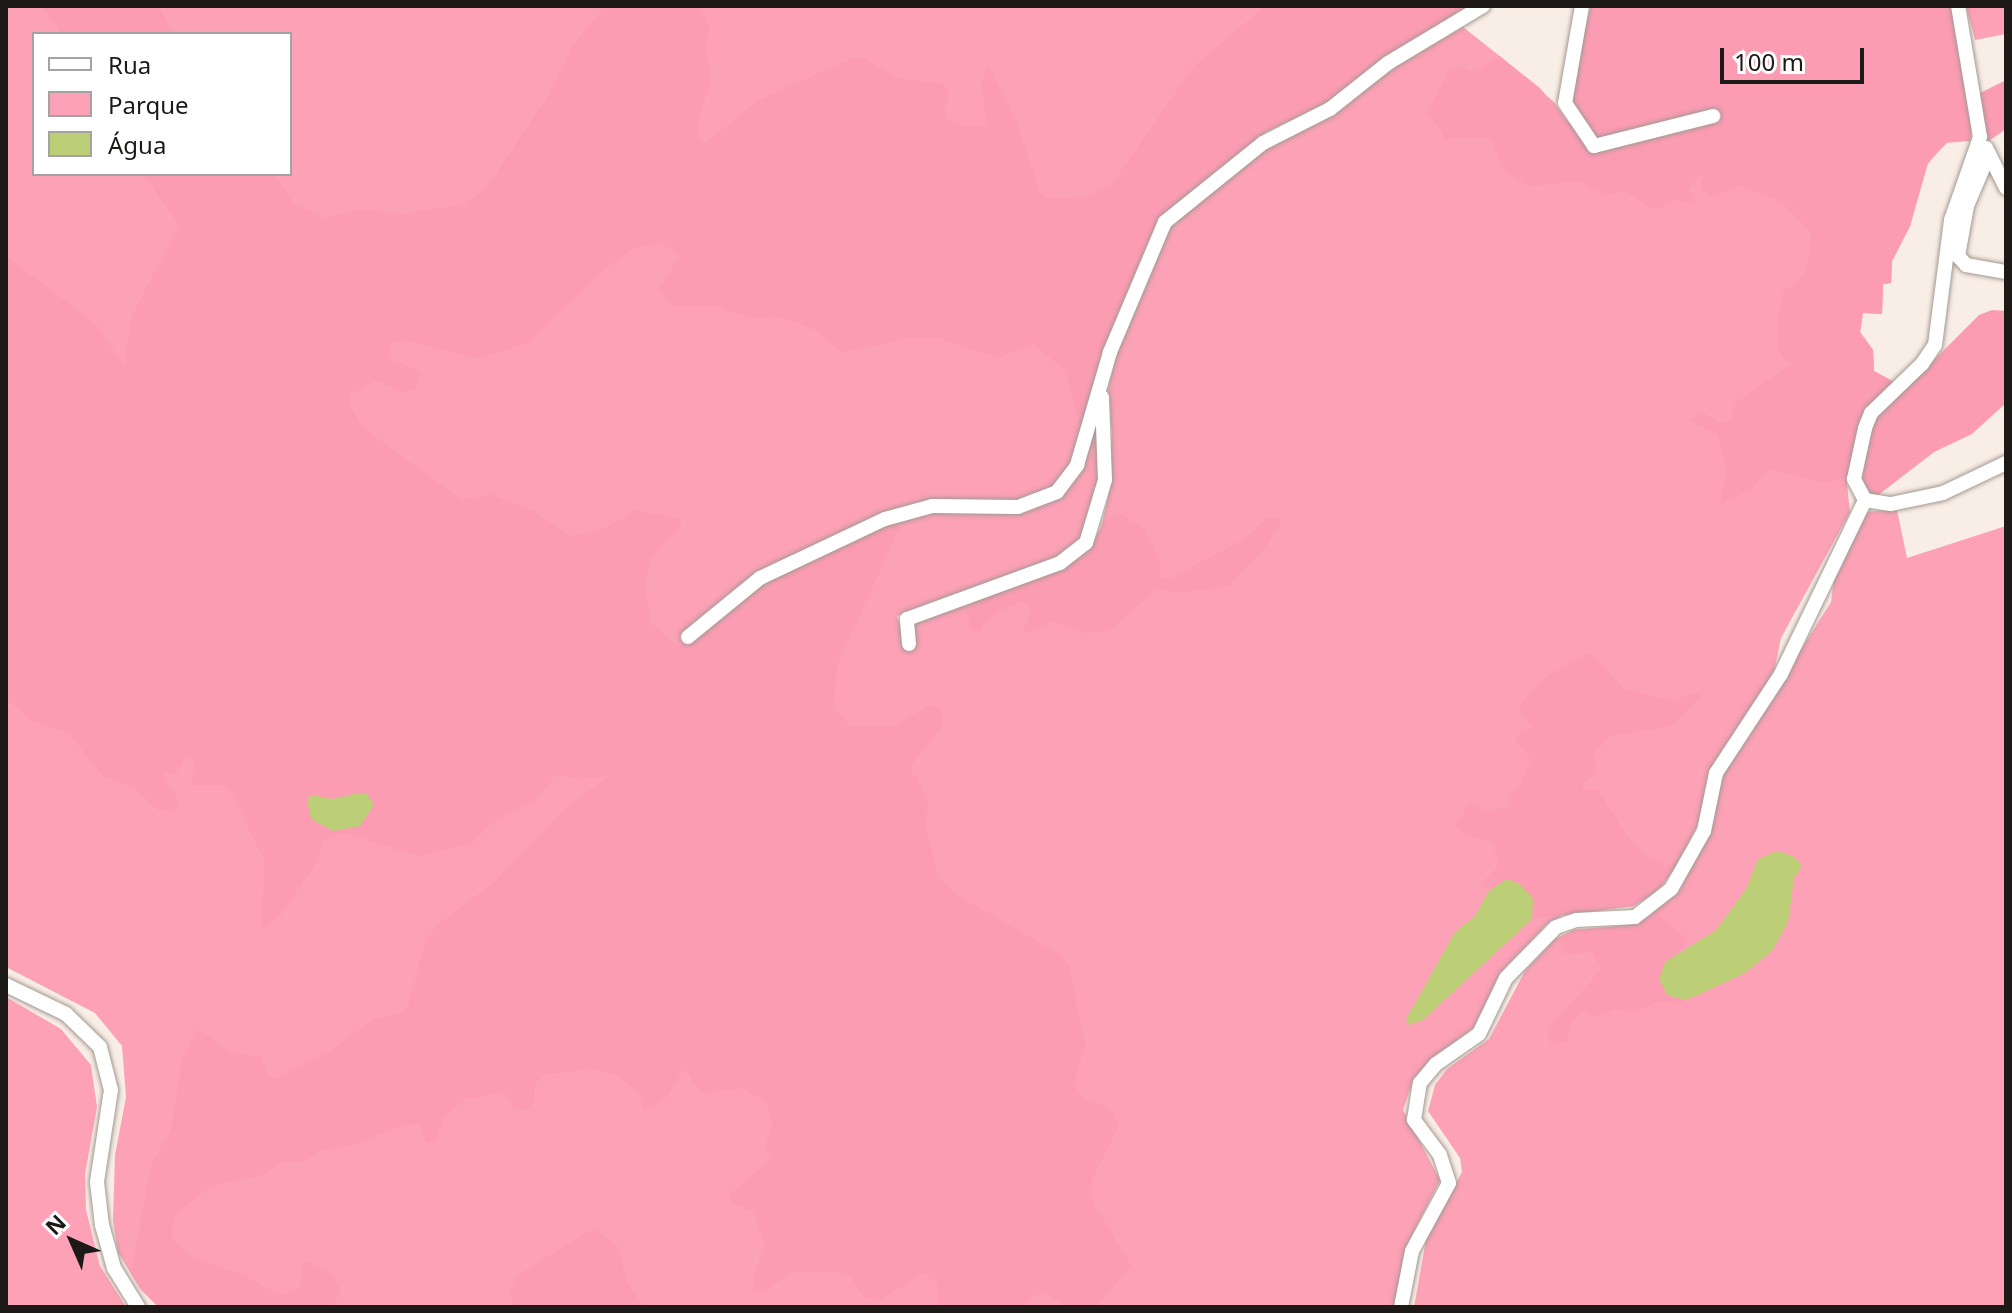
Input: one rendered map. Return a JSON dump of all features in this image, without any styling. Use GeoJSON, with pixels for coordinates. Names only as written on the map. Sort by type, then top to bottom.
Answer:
{"type":"FeatureCollection","features":[{"type":"Feature","properties":{"kind":"street"},"geometry":{"type":"LineString","coordinates":[[909,644],[907,619],[1060,563],[1086,543],[1105,480],[1102,391],[1110,352],[1165,222],[1263,143],[1330,109],[1388,63],[1483,6]]}},
{"type":"Feature","properties":{"kind":"street"},"geometry":{"type":"LineString","coordinates":[[1582,6],[1565,103],[1594,146],[1713,116]]}},
{"type":"Feature","properties":{"kind":"street"},"geometry":{"type":"LineString","coordinates":[[1958,6],[1980,137],[2006,188]]}},
{"type":"Feature","properties":{"kind":"street"},"geometry":{"type":"LineString","coordinates":[[1865,500],[1854,479],[1865,428],[1878,405],[1922,364],[1935,345],[1951,220],[1980,137]]}},
{"type":"Feature","properties":{"kind":"street"},"geometry":{"type":"LineString","coordinates":[[1989,154],[1967,206],[1958,256],[1966,265],[2006,272]]}},
{"type":"Feature","properties":{"kind":"street"},"geometry":{"type":"LineString","coordinates":[[688,637],[760,578],[885,519],[932,506],[1018,507],[1049,497],[1077,465],[1086,425],[1102,391]]}},
{"type":"Feature","properties":{"kind":"street"},"geometry":{"type":"LineString","coordinates":[[1865,500],[1891,504],[1943,493],[2006,463]]}},
{"type":"Feature","properties":{"kind":"street"},"geometry":{"type":"LineString","coordinates":[[1401,1307],[1412,1251],[1449,1183],[1440,1155],[1414,1120],[1412,1109],[1425,1075],[1479,1034],[1506,978],[1556,927],[1576,920],[1635,917],[1668,893],[1704,831],[1716,773],[1781,674],[1865,500]]}},
{"type":"Feature","properties":{"kind":"street"},"geometry":{"type":"LineString","coordinates":[[6,985],[66,1014],[100,1047],[111,1090],[97,1182],[100,1213],[114,1268],[138,1307]]}},
{"type":"Feature","properties":{"kind":"green space"},"geometry":{"type":"Polygon","coordinates":[[[6,6],[1473,6],[1330,101],[1266,132],[1158,224],[1119,313],[1075,456],[1057,485],[1024,501],[949,499],[870,522],[744,582],[683,636],[690,644],[759,587],[881,525],[926,511],[1014,511],[1050,501],[1081,469],[1089,427],[1101,405],[1102,471],[1092,521],[1082,541],[1064,555],[897,616],[907,647],[913,644],[906,625],[1084,555],[1101,528],[1108,498],[1112,434],[1108,390],[1116,356],[1171,224],[1264,149],[1339,109],[1397,66],[1463,27],[1540,88],[1569,123],[1576,119],[1568,91],[1591,6],[1951,6],[1973,115],[1970,141],[1946,143],[1926,166],[1910,226],[1892,261],[1891,283],[1883,284],[1882,314],[1863,313],[1860,332],[1873,350],[1874,371],[1896,383],[1860,419],[1847,484],[1850,512],[1781,638],[1773,676],[1712,769],[1700,819],[1681,861],[1658,890],[1634,906],[1563,915],[1547,924],[1505,968],[1474,1027],[1414,1078],[1403,1110],[1440,1180],[1408,1243],[1394,1307],[158,1307],[140,1289],[118,1252],[113,1221],[115,1155],[126,1097],[122,1046],[95,1013],[6,967],[6,6]]]}},
{"type":"Feature","properties":{"kind":"green space"},"geometry":{"type":"Polygon","coordinates":[[[1966,6],[2006,6],[2006,34],[1975,40],[1966,6]]]}},
{"type":"Feature","properties":{"kind":"green space"},"geometry":{"type":"Polygon","coordinates":[[[1897,510],[1907,558],[2006,526],[2006,1307],[1414,1307],[1426,1240],[1462,1172],[1460,1158],[1428,1111],[1435,1085],[1447,1069],[1489,1039],[1525,971],[1555,939],[1573,930],[1639,924],[1679,891],[1710,832],[1721,777],[1831,602],[1835,570],[1860,512],[1897,510]]]}},
{"type":"Feature","properties":{"kind":"green space"},"geometry":{"type":"Polygon","coordinates":[[[6,997],[61,1029],[91,1065],[97,1107],[85,1174],[86,1210],[100,1266],[126,1307],[6,1307],[6,997]]]}},
{"type":"Feature","properties":{"kind":"shaded area"},"geometry":{"type":"Polygon","coordinates":[[[42,6],[158,6],[174,32],[60,32],[42,6]]]}},
{"type":"Feature","properties":{"kind":"shaded area"},"geometry":{"type":"Polygon","coordinates":[[[605,6],[700,6],[709,26],[706,48],[711,80],[698,122],[697,135],[704,144],[759,100],[852,58],[863,57],[899,79],[944,84],[949,95],[944,109],[948,120],[963,126],[987,126],[981,81],[989,68],[1016,121],[1040,193],[1049,199],[1087,196],[1113,183],[1193,67],[1265,6],[1473,6],[1330,101],[1266,132],[1158,224],[1119,313],[1093,403],[1080,425],[1065,371],[1033,343],[999,358],[938,338],[905,338],[843,353],[813,329],[781,317],[751,318],[715,305],[671,306],[659,289],[680,256],[660,242],[631,250],[600,273],[528,343],[476,359],[403,340],[391,343],[387,357],[421,372],[416,389],[404,393],[376,380],[350,395],[349,406],[366,430],[462,500],[490,494],[533,511],[570,536],[599,531],[637,510],[678,519],[682,526],[652,556],[645,585],[651,623],[679,648],[759,587],[905,516],[837,665],[834,709],[850,726],[864,727],[895,726],[929,705],[938,709],[944,716],[941,727],[910,767],[928,801],[926,827],[939,878],[955,894],[1060,954],[1069,965],[1085,1044],[1074,1085],[1084,1098],[1110,1109],[1119,1126],[1092,1180],[1092,1200],[1131,1266],[1096,1307],[1068,1307],[1043,1291],[1019,1307],[939,1307],[937,1283],[923,1273],[880,1300],[864,1297],[850,1277],[838,1272],[792,1272],[764,1292],[754,1291],[753,1277],[765,1246],[753,1211],[733,1204],[729,1195],[771,1159],[765,1148],[772,1122],[767,1102],[742,1088],[702,1093],[684,1069],[667,1097],[644,1110],[639,1093],[614,1074],[591,1070],[546,1074],[535,1084],[535,1100],[527,1110],[515,1109],[504,1092],[466,1099],[444,1116],[435,1142],[426,1142],[421,1125],[404,1124],[353,1145],[322,1150],[303,1162],[283,1162],[262,1175],[212,1186],[176,1214],[171,1232],[175,1243],[195,1259],[244,1275],[279,1295],[300,1289],[303,1264],[309,1262],[331,1273],[341,1291],[332,1307],[158,1307],[131,1274],[151,1166],[171,1129],[182,1061],[199,1029],[229,1052],[262,1057],[267,1074],[275,1079],[327,1053],[374,1019],[399,1014],[408,1007],[426,939],[441,922],[494,882],[568,806],[609,776],[581,780],[556,775],[535,801],[495,821],[471,844],[418,856],[348,834],[331,836],[323,841],[316,863],[279,917],[261,931],[265,862],[231,791],[223,785],[192,785],[194,759],[185,758],[175,775],[163,773],[178,800],[177,810],[159,811],[134,787],[104,777],[69,734],[29,719],[6,699],[6,256],[97,325],[124,367],[132,316],[179,225],[144,176],[275,176],[294,204],[325,218],[362,209],[401,214],[461,205],[482,192],[496,174],[548,96],[573,45],[605,6]]]}},
{"type":"Feature","properties":{"kind":"shaded area"},"geometry":{"type":"Polygon","coordinates":[[[1591,6],[1951,6],[1966,68],[1973,120],[1970,141],[1949,141],[1929,160],[1910,226],[1892,261],[1891,283],[1883,284],[1882,314],[1863,313],[1860,332],[1873,350],[1874,371],[1896,383],[1860,419],[1848,477],[1825,483],[1768,469],[1752,488],[1721,504],[1727,468],[1717,434],[1690,421],[1704,413],[1722,424],[1731,420],[1735,403],[1794,362],[1785,360],[1778,349],[1778,320],[1784,289],[1796,284],[1807,269],[1812,233],[1783,203],[1740,185],[1713,197],[1701,189],[1702,174],[1687,190],[1697,196],[1693,203],[1677,200],[1654,210],[1624,190],[1604,196],[1579,181],[1528,186],[1504,170],[1490,137],[1446,139],[1427,112],[1448,73],[1460,67],[1475,72],[1500,56],[1554,102],[1568,123],[1576,119],[1569,102],[1591,6]]]}},
{"type":"Feature","properties":{"kind":"shaded area"},"geometry":{"type":"Polygon","coordinates":[[[2006,80],[2006,129],[1986,143],[1980,93],[2006,80]]]}},
{"type":"Feature","properties":{"kind":"shaded area"},"geometry":{"type":"Polygon","coordinates":[[[1992,310],[2006,311],[2006,403],[1972,434],[1934,452],[1877,496],[1868,494],[1860,479],[1875,419],[1979,315],[1992,310]]]}},
{"type":"Feature","properties":{"kind":"shaded area"},"geometry":{"type":"Polygon","coordinates":[[[1122,514],[1144,529],[1159,558],[1161,577],[1171,578],[1246,538],[1268,517],[1283,519],[1265,548],[1228,586],[1178,593],[1157,589],[1109,631],[1081,633],[1053,621],[1028,633],[1023,631],[1032,610],[1022,601],[994,614],[980,632],[971,630],[967,612],[975,599],[1077,561],[1097,539],[1103,520],[1122,514]]]}},
{"type":"Feature","properties":{"kind":"shaded area"},"geometry":{"type":"Polygon","coordinates":[[[1591,653],[1624,689],[1675,701],[1695,692],[1702,695],[1671,726],[1610,736],[1594,754],[1596,773],[1582,784],[1583,789],[1598,790],[1628,837],[1649,858],[1665,865],[1681,861],[1658,890],[1634,906],[1532,919],[1536,911],[1497,883],[1489,891],[1481,883],[1499,865],[1492,842],[1462,833],[1455,826],[1470,802],[1490,812],[1509,806],[1508,795],[1520,786],[1531,759],[1515,740],[1521,729],[1534,729],[1520,713],[1520,705],[1545,677],[1591,653]]]}},
{"type":"Feature","properties":{"kind":"shaded area"},"geometry":{"type":"Polygon","coordinates":[[[1657,914],[1688,940],[1660,973],[1683,1003],[1656,1002],[1634,1013],[1615,1009],[1593,1017],[1586,1010],[1570,1024],[1567,1041],[1551,1045],[1547,1029],[1602,969],[1592,952],[1564,954],[1560,946],[1565,936],[1573,930],[1625,927],[1657,914]]]}},
{"type":"Feature","properties":{"kind":"shaded area"},"geometry":{"type":"Polygon","coordinates":[[[594,1228],[617,1245],[627,1282],[644,1307],[514,1307],[510,1292],[518,1275],[594,1228]]]}},
{"type":"Feature","properties":{"kind":"water"},"geometry":{"type":"Polygon","coordinates":[[[367,794],[374,805],[360,826],[333,831],[311,819],[307,800],[312,795],[331,799],[367,794]]]}},
{"type":"Feature","properties":{"kind":"water"},"geometry":{"type":"Polygon","coordinates":[[[1777,851],[1793,856],[1802,866],[1794,878],[1788,922],[1772,951],[1745,973],[1696,996],[1684,1000],[1667,995],[1659,979],[1665,962],[1716,930],[1746,889],[1758,859],[1777,851]]]}},
{"type":"Feature","properties":{"kind":"water"},"geometry":{"type":"Polygon","coordinates":[[[1506,879],[1520,884],[1533,899],[1532,919],[1423,1020],[1408,1025],[1406,1019],[1455,932],[1475,916],[1488,892],[1506,879]]]}}]}
